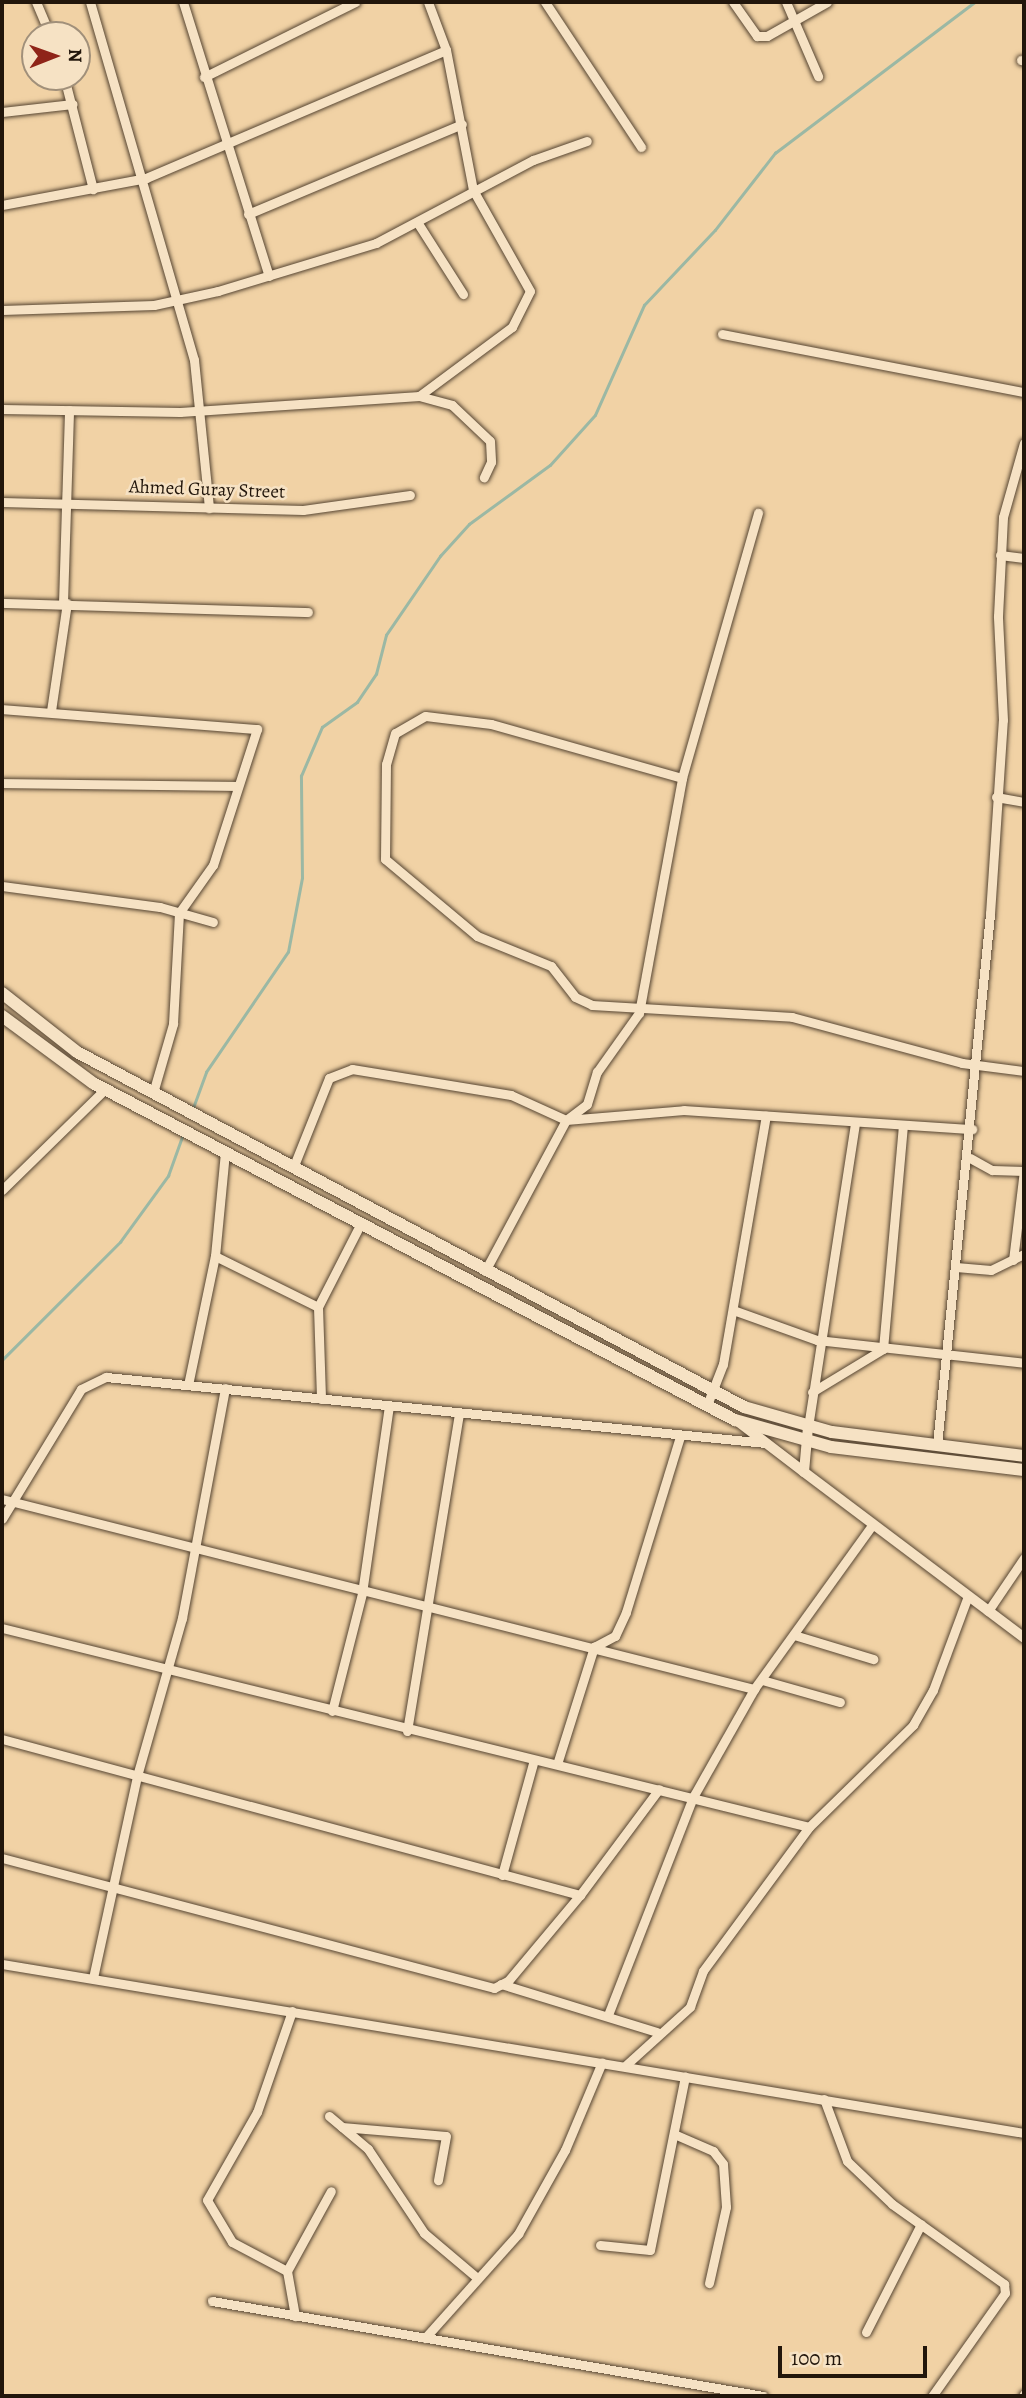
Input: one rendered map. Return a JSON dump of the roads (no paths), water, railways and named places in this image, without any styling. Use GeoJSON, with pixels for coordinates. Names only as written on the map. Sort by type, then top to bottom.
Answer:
{"type":"FeatureCollection","features":[{"type":"Feature","properties":{"kind":"main road"},"geometry":{"type":"LineString","coordinates":[[2,994],[77,1052],[714,1391],[808,1427],[1024,1456]]}},
{"type":"Feature","properties":{"kind":"main road"},"geometry":{"type":"LineString","coordinates":[[2,1016],[105,1089],[735,1420],[807,1442],[1024,1470]]}},
{"type":"Feature","properties":{"kind":"street"},"geometry":{"type":"LineString","coordinates":[[36,2],[44,21]]}},
{"type":"Feature","properties":{"kind":"street"},"geometry":{"type":"LineString","coordinates":[[90,2],[146,178],[179,300],[204,411],[209,508]]}},
{"type":"Feature","properties":{"kind":"street"},"geometry":{"type":"LineString","coordinates":[[183,2],[225,144],[269,276]]}},
{"type":"Feature","properties":{"kind":"street"},"geometry":{"type":"LineString","coordinates":[[204,77],[355,2]]}},
{"type":"Feature","properties":{"kind":"street"},"geometry":{"type":"LineString","coordinates":[[419,396],[512,327],[526,307],[528,284],[473,190],[446,50],[428,2]]}},
{"type":"Feature","properties":{"kind":"street"},"geometry":{"type":"LineString","coordinates":[[545,2],[641,147]]}},
{"type":"Feature","properties":{"kind":"street"},"geometry":{"type":"LineString","coordinates":[[733,2],[757,36],[779,34],[827,2]]}},
{"type":"Feature","properties":{"kind":"street"},"geometry":{"type":"LineString","coordinates":[[786,2],[818,76]]}},
{"type":"Feature","properties":{"kind":"street"},"geometry":{"type":"LineString","coordinates":[[2,205],[146,178],[446,50]]}},
{"type":"Feature","properties":{"kind":"street"},"geometry":{"type":"LineString","coordinates":[[69,91],[93,189]]}},
{"type":"Feature","properties":{"kind":"street"},"geometry":{"type":"LineString","coordinates":[[2,112],[73,104]]}},
{"type":"Feature","properties":{"kind":"street"},"geometry":{"type":"LineString","coordinates":[[248,215],[462,124]]}},
{"type":"Feature","properties":{"kind":"street"},"geometry":{"type":"LineString","coordinates":[[2,310],[179,300],[269,276],[419,225],[473,190],[587,141]]}},
{"type":"Feature","properties":{"kind":"street"},"geometry":{"type":"LineString","coordinates":[[419,225],[463,293]]}},
{"type":"Feature","properties":{"kind":"street"},"geometry":{"type":"LineString","coordinates":[[722,334],[1024,392]]}},
{"type":"Feature","properties":{"kind":"street"},"geometry":{"type":"LineString","coordinates":[[2,409],[204,411],[419,396],[452,405],[490,441],[484,477]]}},
{"type":"Feature","properties":{"kind":"street"},"geometry":{"type":"LineString","coordinates":[[51,711],[65,603],[61,503],[69,410]]}},
{"type":"Feature","properties":{"kind":"street"},"geometry":{"type":"LineString","coordinates":[[937,1445],[970,1158],[996,797],[1004,673],[999,555],[1003,517],[1024,443]]}},
{"type":"Feature","properties":{"kind":"street","name":"Ahmed Guray Street"},"geometry":{"type":"LineString","coordinates":[[2,502],[209,508],[345,508],[410,495]]}},
{"type":"Feature","properties":{"kind":"street"},"geometry":{"type":"LineString","coordinates":[[485,1271],[566,1119],[586,1104],[597,1072],[639,1013],[682,778],[758,513]]}},
{"type":"Feature","properties":{"kind":"street"},"geometry":{"type":"LineString","coordinates":[[999,555],[1024,558]]}},
{"type":"Feature","properties":{"kind":"street"},"geometry":{"type":"LineString","coordinates":[[2,603],[309,612]]}},
{"type":"Feature","properties":{"kind":"street"},"geometry":{"type":"LineString","coordinates":[[2,709],[252,724],[257,736],[235,786],[213,865],[179,913],[173,1024],[158,1096]]}},
{"type":"Feature","properties":{"kind":"street"},"geometry":{"type":"LineString","coordinates":[[682,778],[447,716],[405,724],[395,733],[386,764],[383,851],[390,867],[477,936],[551,966],[575,997],[639,1013],[682,1008],[792,1017],[975,1065],[1024,1072]]}},
{"type":"Feature","properties":{"kind":"street"},"geometry":{"type":"LineString","coordinates":[[2,783],[235,786]]}},
{"type":"Feature","properties":{"kind":"street"},"geometry":{"type":"LineString","coordinates":[[996,797],[1024,802]]}},
{"type":"Feature","properties":{"kind":"street"},"geometry":{"type":"LineString","coordinates":[[2,886],[179,913],[213,922]]}},
{"type":"Feature","properties":{"kind":"street"},"geometry":{"type":"LineString","coordinates":[[293,1168],[329,1078],[340,1070],[511,1095],[566,1119],[684,1110],[972,1129]]}},
{"type":"Feature","properties":{"kind":"street"},"geometry":{"type":"LineString","coordinates":[[2,1190],[105,1089]]}},
{"type":"Feature","properties":{"kind":"street"},"geometry":{"type":"LineString","coordinates":[[707,1405],[714,1391],[733,1310],[766,1116]]}},
{"type":"Feature","properties":{"kind":"street"},"geometry":{"type":"LineString","coordinates":[[804,1472],[817,1340],[855,1123]]}},
{"type":"Feature","properties":{"kind":"street"},"geometry":{"type":"LineString","coordinates":[[883,1349],[902,1126]]}},
{"type":"Feature","properties":{"kind":"street"},"geometry":{"type":"LineString","coordinates":[[188,1385],[215,1256],[222,1150]]}},
{"type":"Feature","properties":{"kind":"street"},"geometry":{"type":"LineString","coordinates":[[970,1158],[992,1170],[1024,1171],[1013,1260]]}},
{"type":"Feature","properties":{"kind":"street"},"geometry":{"type":"LineString","coordinates":[[321,1399],[318,1307],[361,1223]]}},
{"type":"Feature","properties":{"kind":"street"},"geometry":{"type":"LineString","coordinates":[[956,1267],[991,1270],[1024,1254]]}},
{"type":"Feature","properties":{"kind":"street"},"geometry":{"type":"LineString","coordinates":[[215,1256],[318,1307]]}},
{"type":"Feature","properties":{"kind":"street"},"geometry":{"type":"LineString","coordinates":[[733,1310],[817,1340],[945,1358],[1024,1363]]}},
{"type":"Feature","properties":{"kind":"street"},"geometry":{"type":"LineString","coordinates":[[812,1392],[883,1349]]}},
{"type":"Feature","properties":{"kind":"street"},"geometry":{"type":"LineString","coordinates":[[2,1519],[92,1379],[225,1388],[459,1414],[766,1443]]}},
{"type":"Feature","properties":{"kind":"street"},"geometry":{"type":"LineString","coordinates":[[93,1978],[110,1886],[137,1776],[169,1670],[225,1388]]}},
{"type":"Feature","properties":{"kind":"street"},"geometry":{"type":"LineString","coordinates":[[332,1711],[362,1593],[389,1405]]}},
{"type":"Feature","properties":{"kind":"street"},"geometry":{"type":"LineString","coordinates":[[407,1731],[432,1609],[459,1414]]}},
{"type":"Feature","properties":{"kind":"street"},"geometry":{"type":"LineString","coordinates":[[735,1420],[1024,1638]]}},
{"type":"Feature","properties":{"kind":"street"},"geometry":{"type":"LineString","coordinates":[[558,1761],[594,1647],[615,1636],[626,1612],[680,1436]]}},
{"type":"Feature","properties":{"kind":"street"},"geometry":{"type":"LineString","coordinates":[[2,1499],[362,1593],[594,1647],[754,1689]]}},
{"type":"Feature","properties":{"kind":"street"},"geometry":{"type":"LineString","coordinates":[[608,2015],[693,1797],[754,1689],[873,1524]]}},
{"type":"Feature","properties":{"kind":"street"},"geometry":{"type":"LineString","coordinates":[[988,1611],[1024,1558]]}},
{"type":"Feature","properties":{"kind":"street"},"geometry":{"type":"LineString","coordinates":[[625,2066],[657,2032],[690,2007],[703,1970],[809,1827],[913,1725],[933,1690],[968,1595]]}},
{"type":"Feature","properties":{"kind":"street"},"geometry":{"type":"LineString","coordinates":[[2,1628],[533,1763],[558,1761],[809,1827]]}},
{"type":"Feature","properties":{"kind":"street"},"geometry":{"type":"LineString","coordinates":[[794,1635],[873,1659]]}},
{"type":"Feature","properties":{"kind":"street"},"geometry":{"type":"LineString","coordinates":[[762,1680],[840,1702]]}},
{"type":"Feature","properties":{"kind":"street"},"geometry":{"type":"LineString","coordinates":[[2,1739],[580,1895]]}},
{"type":"Feature","properties":{"kind":"street"},"geometry":{"type":"LineString","coordinates":[[502,1875],[533,1763]]}},
{"type":"Feature","properties":{"kind":"street"},"geometry":{"type":"LineString","coordinates":[[501,1984],[580,1895],[659,1789]]}},
{"type":"Feature","properties":{"kind":"street"},"geometry":{"type":"LineString","coordinates":[[2,1858],[470,1986],[501,1984],[657,2032]]}},
{"type":"Feature","properties":{"kind":"street"},"geometry":{"type":"LineString","coordinates":[[2,1964],[1024,2133]]}},
{"type":"Feature","properties":{"kind":"street"},"geometry":{"type":"LineString","coordinates":[[287,2271],[232,2242],[207,2200],[257,2112],[292,2011]]}},
{"type":"Feature","properties":{"kind":"street"},"geometry":{"type":"LineString","coordinates":[[425,2338],[476,2277],[518,2234],[565,2150],[602,2062]]}},
{"type":"Feature","properties":{"kind":"street"},"geometry":{"type":"LineString","coordinates":[[600,2245],[650,2250],[685,2076]]}},
{"type":"Feature","properties":{"kind":"street"},"geometry":{"type":"LineString","coordinates":[[824,2099],[847,2161],[921,2224],[1004,2284],[1005,2293],[932,2396]]}},
{"type":"Feature","properties":{"kind":"street"},"geometry":{"type":"LineString","coordinates":[[330,2116],[368,2149],[424,2234],[476,2277]]}},
{"type":"Feature","properties":{"kind":"street"},"geometry":{"type":"LineString","coordinates":[[342,2127],[446,2136],[439,2180]]}},
{"type":"Feature","properties":{"kind":"street"},"geometry":{"type":"LineString","coordinates":[[674,2134],[713,2151],[723,2164],[726,2207],[709,2283]]}},
{"type":"Feature","properties":{"kind":"street"},"geometry":{"type":"LineString","coordinates":[[295,2316],[287,2271],[331,2191]]}},
{"type":"Feature","properties":{"kind":"street"},"geometry":{"type":"LineString","coordinates":[[866,2332],[921,2224]]}},
{"type":"Feature","properties":{"kind":"street"},"geometry":{"type":"LineString","coordinates":[[212,2301],[764,2396]]}},
{"type":"Feature","properties":{"kind":"waterway"},"geometry":{"type":"LineString","coordinates":[[193,1108],[206,1072],[288,952],[302,878],[301,776],[322,727],[357,702],[376,674],[386,635],[440,556],[469,524],[550,465],[595,415],[644,305],[715,230],[775,153],[975,2]]}},
{"type":"Feature","properties":{"kind":"waterway"},"geometry":{"type":"LineString","coordinates":[[2,1360],[120,1242],[168,1176],[183,1134]]}}]}
